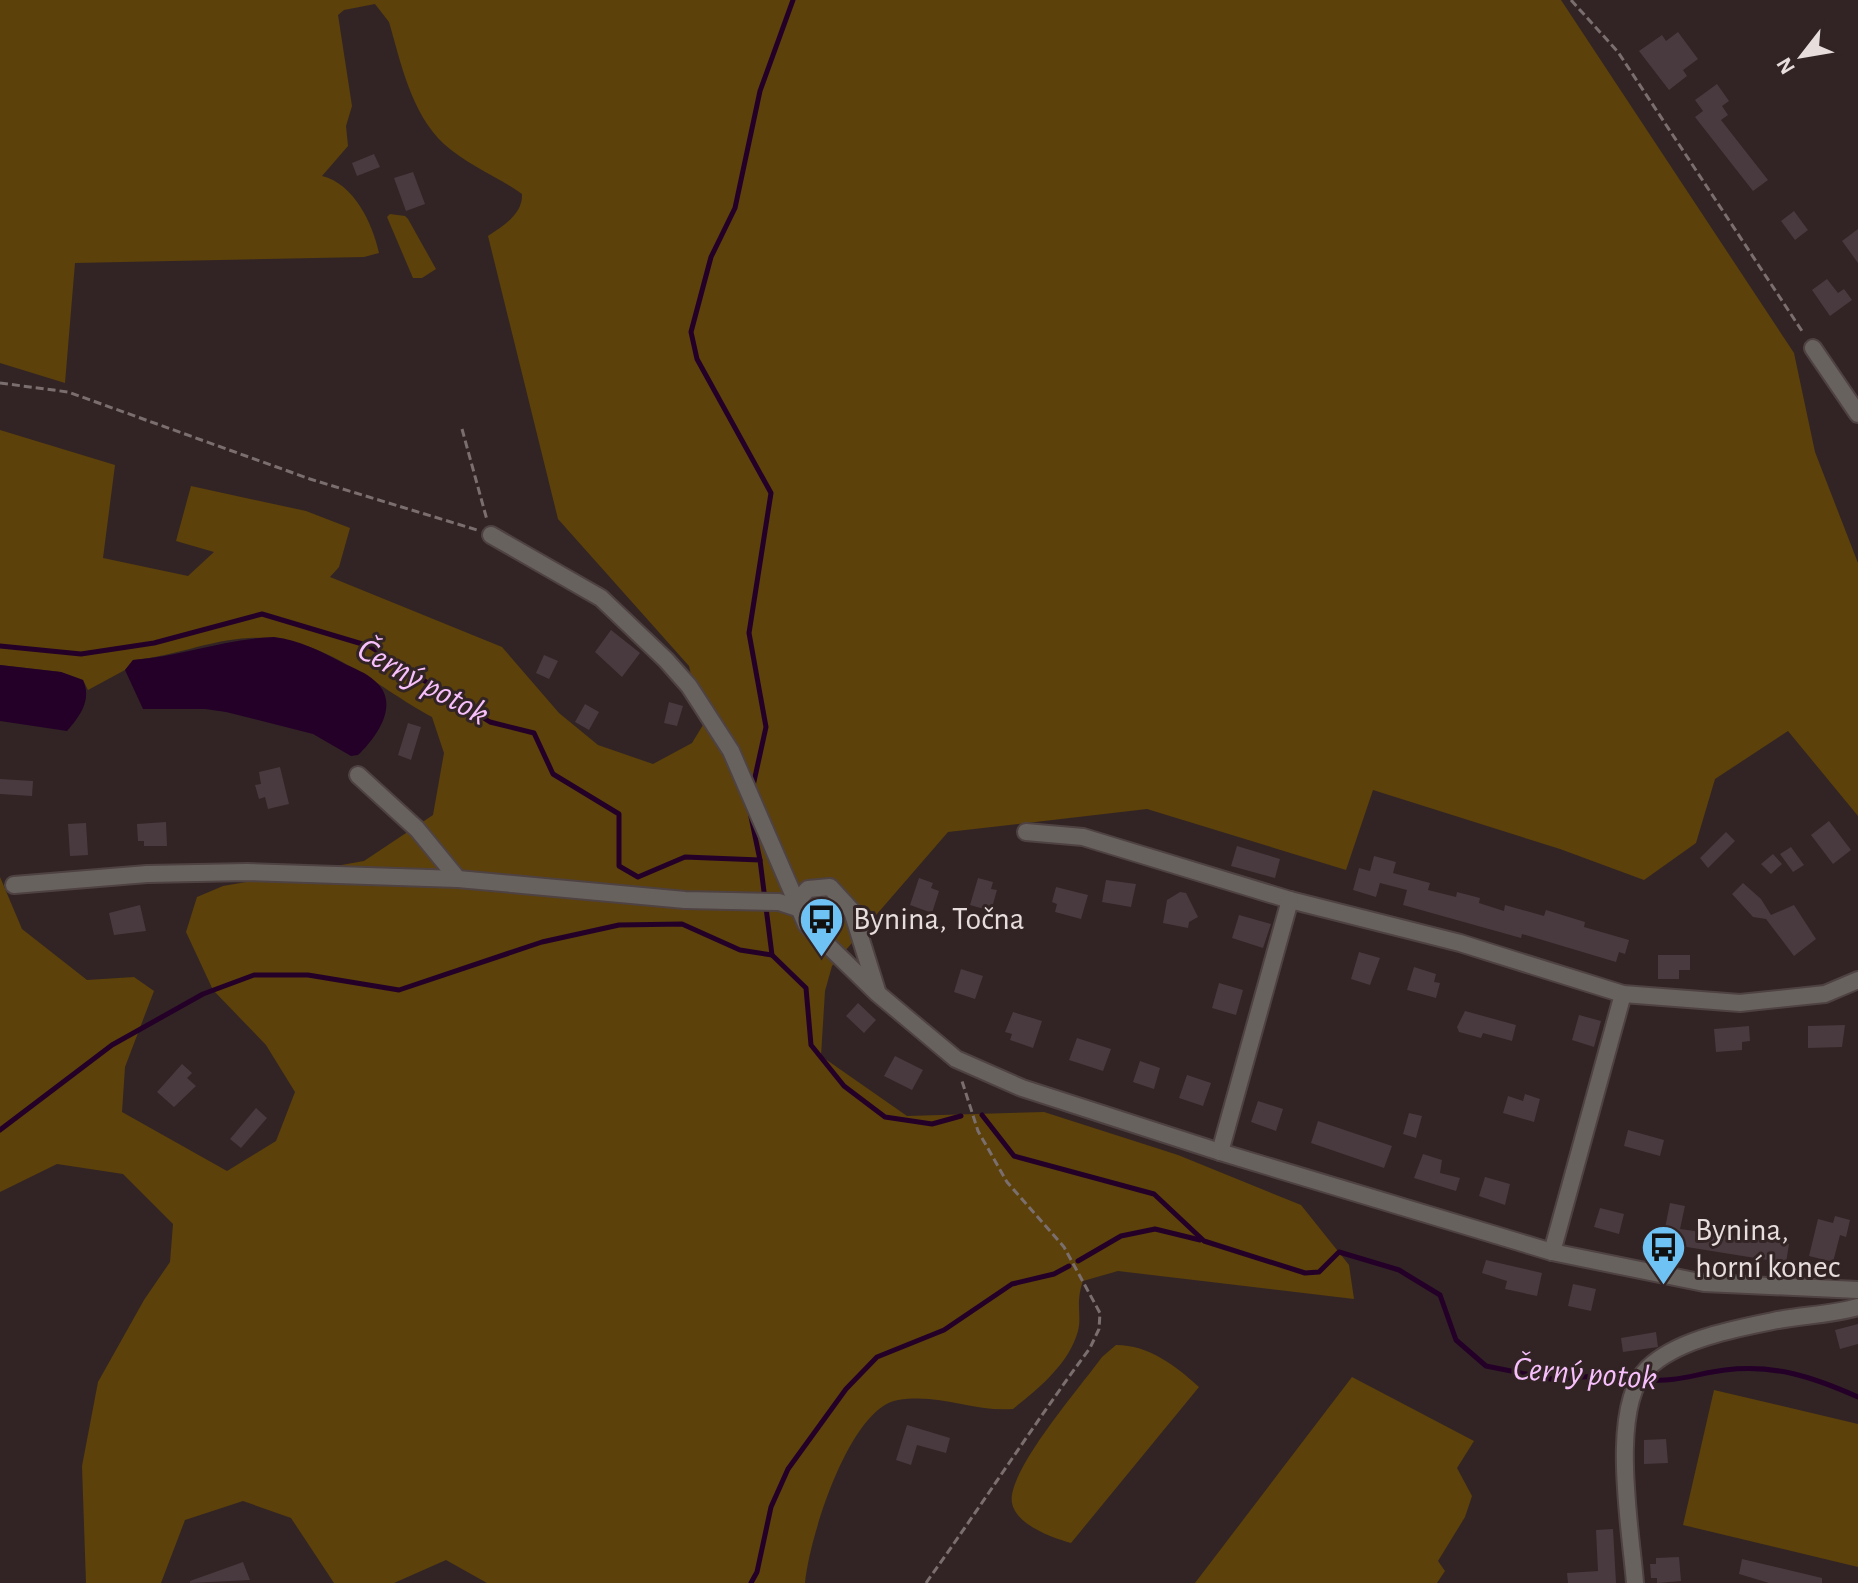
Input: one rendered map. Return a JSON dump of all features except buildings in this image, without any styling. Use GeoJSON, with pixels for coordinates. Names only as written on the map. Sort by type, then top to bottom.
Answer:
{"type":"FeatureCollection","features":[{"type":"Feature","properties":{"kind":"street"},"geometry":{"type":"LineString","coordinates":[[1813,348],[1858,414]]}},
{"type":"Feature","properties":{"kind":"street"},"geometry":{"type":"LineString","coordinates":[[491,535],[601,598],[689,686],[731,751],[806,924],[877,993],[956,1059],[1022,1088],[1220,1152],[1552,1252],[1704,1283],[1858,1290]]}},
{"type":"Feature","properties":{"kind":"street"},"geometry":{"type":"LineString","coordinates":[[358,775],[417,829],[458,879]]}},
{"type":"Feature","properties":{"kind":"street"},"geometry":{"type":"LineString","coordinates":[[1026,832],[1083,837],[1290,900],[1460,943],[1623,994],[1740,1003],[1825,994],[1858,980]]}},
{"type":"Feature","properties":{"kind":"street"},"geometry":{"type":"LineString","coordinates":[[14,885],[147,874],[247,872],[458,879],[685,900],[766,901],[798,905]]}},
{"type":"Feature","properties":{"kind":"street"},"geometry":{"type":"LineString","coordinates":[[798,905],[808,889],[830,887],[852,911],[877,993]]}},
{"type":"Feature","properties":{"kind":"street"},"geometry":{"type":"LineString","coordinates":[[1220,1152],[1290,900]]}},
{"type":"Feature","properties":{"kind":"street"},"geometry":{"type":"LineString","coordinates":[[1552,1252],[1623,994]]}},
{"type":"Feature","properties":{"kind":"street"},"geometry":{"type":"LineString","coordinates":[[1635,1583],[1625,1424],[1636,1389],[1648,1368],[1687,1345],[1773,1321],[1858,1307]]}},
{"type":"Feature","properties":{"kind":"path"},"geometry":{"type":"LineString","coordinates":[[1571,0],[1618,52],[1813,348]]}},
{"type":"Feature","properties":{"kind":"path"},"geometry":{"type":"LineString","coordinates":[[0,383],[68,392],[310,479],[491,535]]}},
{"type":"Feature","properties":{"kind":"path"},"geometry":{"type":"LineString","coordinates":[[462,429],[491,535]]}},
{"type":"Feature","properties":{"kind":"path"},"geometry":{"type":"LineString","coordinates":[[926,1583],[982,1506],[1008,1461],[1090,1348],[1099,1329],[1100,1313],[1064,1247],[1007,1182],[969,1107],[956,1059]]}},
{"type":"Feature","properties":{"kind":"shaded area"},"geometry":{"type":"Polygon","coordinates":[[[0,0],[1561,0],[1794,353],[1815,452],[1858,563],[1858,816],[1788,731],[1715,779],[1696,843],[1644,880],[1560,849],[1373,790],[1346,870],[1147,809],[948,832],[832,966],[825,991],[821,1056],[907,1116],[1044,1112],[1178,1155],[1301,1205],[1349,1265],[1354,1299],[1118,1271],[1083,1281],[1079,1296],[1078,1331],[1068,1354],[1042,1384],[1013,1409],[914,1398],[898,1400],[880,1408],[863,1426],[848,1450],[823,1508],[805,1583],[487,1583],[446,1560],[394,1583],[334,1583],[291,1518],[243,1501],[185,1520],[161,1583],[86,1583],[82,1466],[98,1382],[144,1300],[170,1262],[173,1224],[123,1174],[57,1164],[0,1192],[0,877],[22,929],[87,980],[134,977],[154,991],[125,1067],[122,1112],[227,1171],[276,1141],[295,1092],[266,1045],[213,990],[186,932],[197,897],[223,886],[364,861],[433,815],[444,753],[432,717],[323,653],[276,639],[234,639],[133,660],[125,670],[88,690],[83,680],[61,672],[0,665],[0,430],[115,465],[103,558],[188,576],[214,552],[176,541],[191,486],[306,511],[350,528],[339,567],[330,577],[502,647],[559,713],[598,745],[653,764],[692,743],[703,725],[689,666],[558,519],[488,236],[516,213],[522,194],[462,158],[433,132],[415,103],[389,22],[375,4],[344,10],[338,15],[352,106],[346,126],[348,146],[322,176],[343,187],[360,206],[372,229],[379,253],[364,257],[75,263],[65,383],[0,363],[0,0]]]}},
{"type":"Feature","properties":{"kind":"shaded area"},"geometry":{"type":"Polygon","coordinates":[[[390,214],[408,219],[436,269],[422,278],[413,278],[387,217],[390,214]]]}},
{"type":"Feature","properties":{"kind":"shaded area"},"geometry":{"type":"Polygon","coordinates":[[[274,637],[301,643],[326,654],[368,676],[383,690],[386,709],[383,720],[358,755],[351,756],[313,734],[226,712],[143,709],[125,670],[133,660],[274,637]]]}},
{"type":"Feature","properties":{"kind":"shaded area"},"geometry":{"type":"Polygon","coordinates":[[[0,665],[61,672],[83,680],[85,701],[80,714],[67,731],[0,721],[0,665]]]}},
{"type":"Feature","properties":{"kind":"shaded area"},"geometry":{"type":"Polygon","coordinates":[[[1116,1345],[1151,1353],[1171,1364],[1199,1387],[1071,1543],[1036,1529],[1020,1518],[1012,1503],[1013,1489],[1047,1429],[1102,1357],[1116,1345]]]}},
{"type":"Feature","properties":{"kind":"shaded area"},"geometry":{"type":"Polygon","coordinates":[[[1352,1377],[1474,1441],[1457,1468],[1472,1496],[1465,1517],[1438,1561],[1445,1571],[1437,1583],[1195,1583],[1352,1377]]]}},
{"type":"Feature","properties":{"kind":"shaded area"},"geometry":{"type":"Polygon","coordinates":[[[1714,1390],[1858,1424],[1858,1567],[1683,1525],[1714,1390]]]}},
{"type":"Feature","properties":{"kind":"waterway"},"geometry":{"type":"LineString","coordinates":[[753,786],[766,727],[749,633],[771,493],[697,359],[691,332],[711,257],[735,208],[760,91],[793,0]]}},
{"type":"Feature","properties":{"kind":"waterway","name":"Černý potok"},"geometry":{"type":"LineString","coordinates":[[0,646],[81,654],[154,643],[262,614],[369,646],[490,722],[534,733],[553,774],[619,814],[619,866],[638,877],[685,857],[760,860],[772,955],[806,988],[811,1045],[844,1086],[885,1117],[932,1124],[961,1116]]}},
{"type":"Feature","properties":{"kind":"waterway"},"geometry":{"type":"LineString","coordinates":[[750,812],[760,860]]}},
{"type":"Feature","properties":{"kind":"waterway"},"geometry":{"type":"LineString","coordinates":[[0,1130],[112,1045],[203,994],[254,975],[308,975],[399,990],[542,942],[619,925],[682,924],[740,950],[772,955]]}},
{"type":"Feature","properties":{"kind":"waterway","name":"Černý potok"},"geometry":{"type":"LineString","coordinates":[[982,1115],[1014,1156],[1154,1194],[1204,1241],[1305,1273],[1319,1272],[1339,1252],[1399,1270],[1440,1295],[1456,1340],[1486,1366],[1551,1379],[1614,1375],[1635,1378]]}},
{"type":"Feature","properties":{"kind":"waterway"},"geometry":{"type":"LineString","coordinates":[[1078,1261],[1121,1236],[1155,1229],[1200,1240]]}},
{"type":"Feature","properties":{"kind":"waterway"},"geometry":{"type":"LineString","coordinates":[[751,1583],[757,1572],[771,1507],[788,1469],[846,1389],[877,1357],[944,1330],[1012,1284],[1054,1274],[1069,1266]]}},
{"type":"Feature","properties":{"kind":"waterway","name":"Černý potok"},"geometry":{"type":"LineString","coordinates":[[1645,1379],[1665,1380],[1725,1370],[1761,1369],[1809,1378],[1858,1397]]}},
{"type":"Feature","properties":{"kind":"place","name":"Bynina, Točna"},"geometry":{"type":"Point","coordinates":[822,958]}},
{"type":"Feature","properties":{"kind":"place","name":"Bynina, horní konec"},"geometry":{"type":"Point","coordinates":[1664,1287]}}]}
